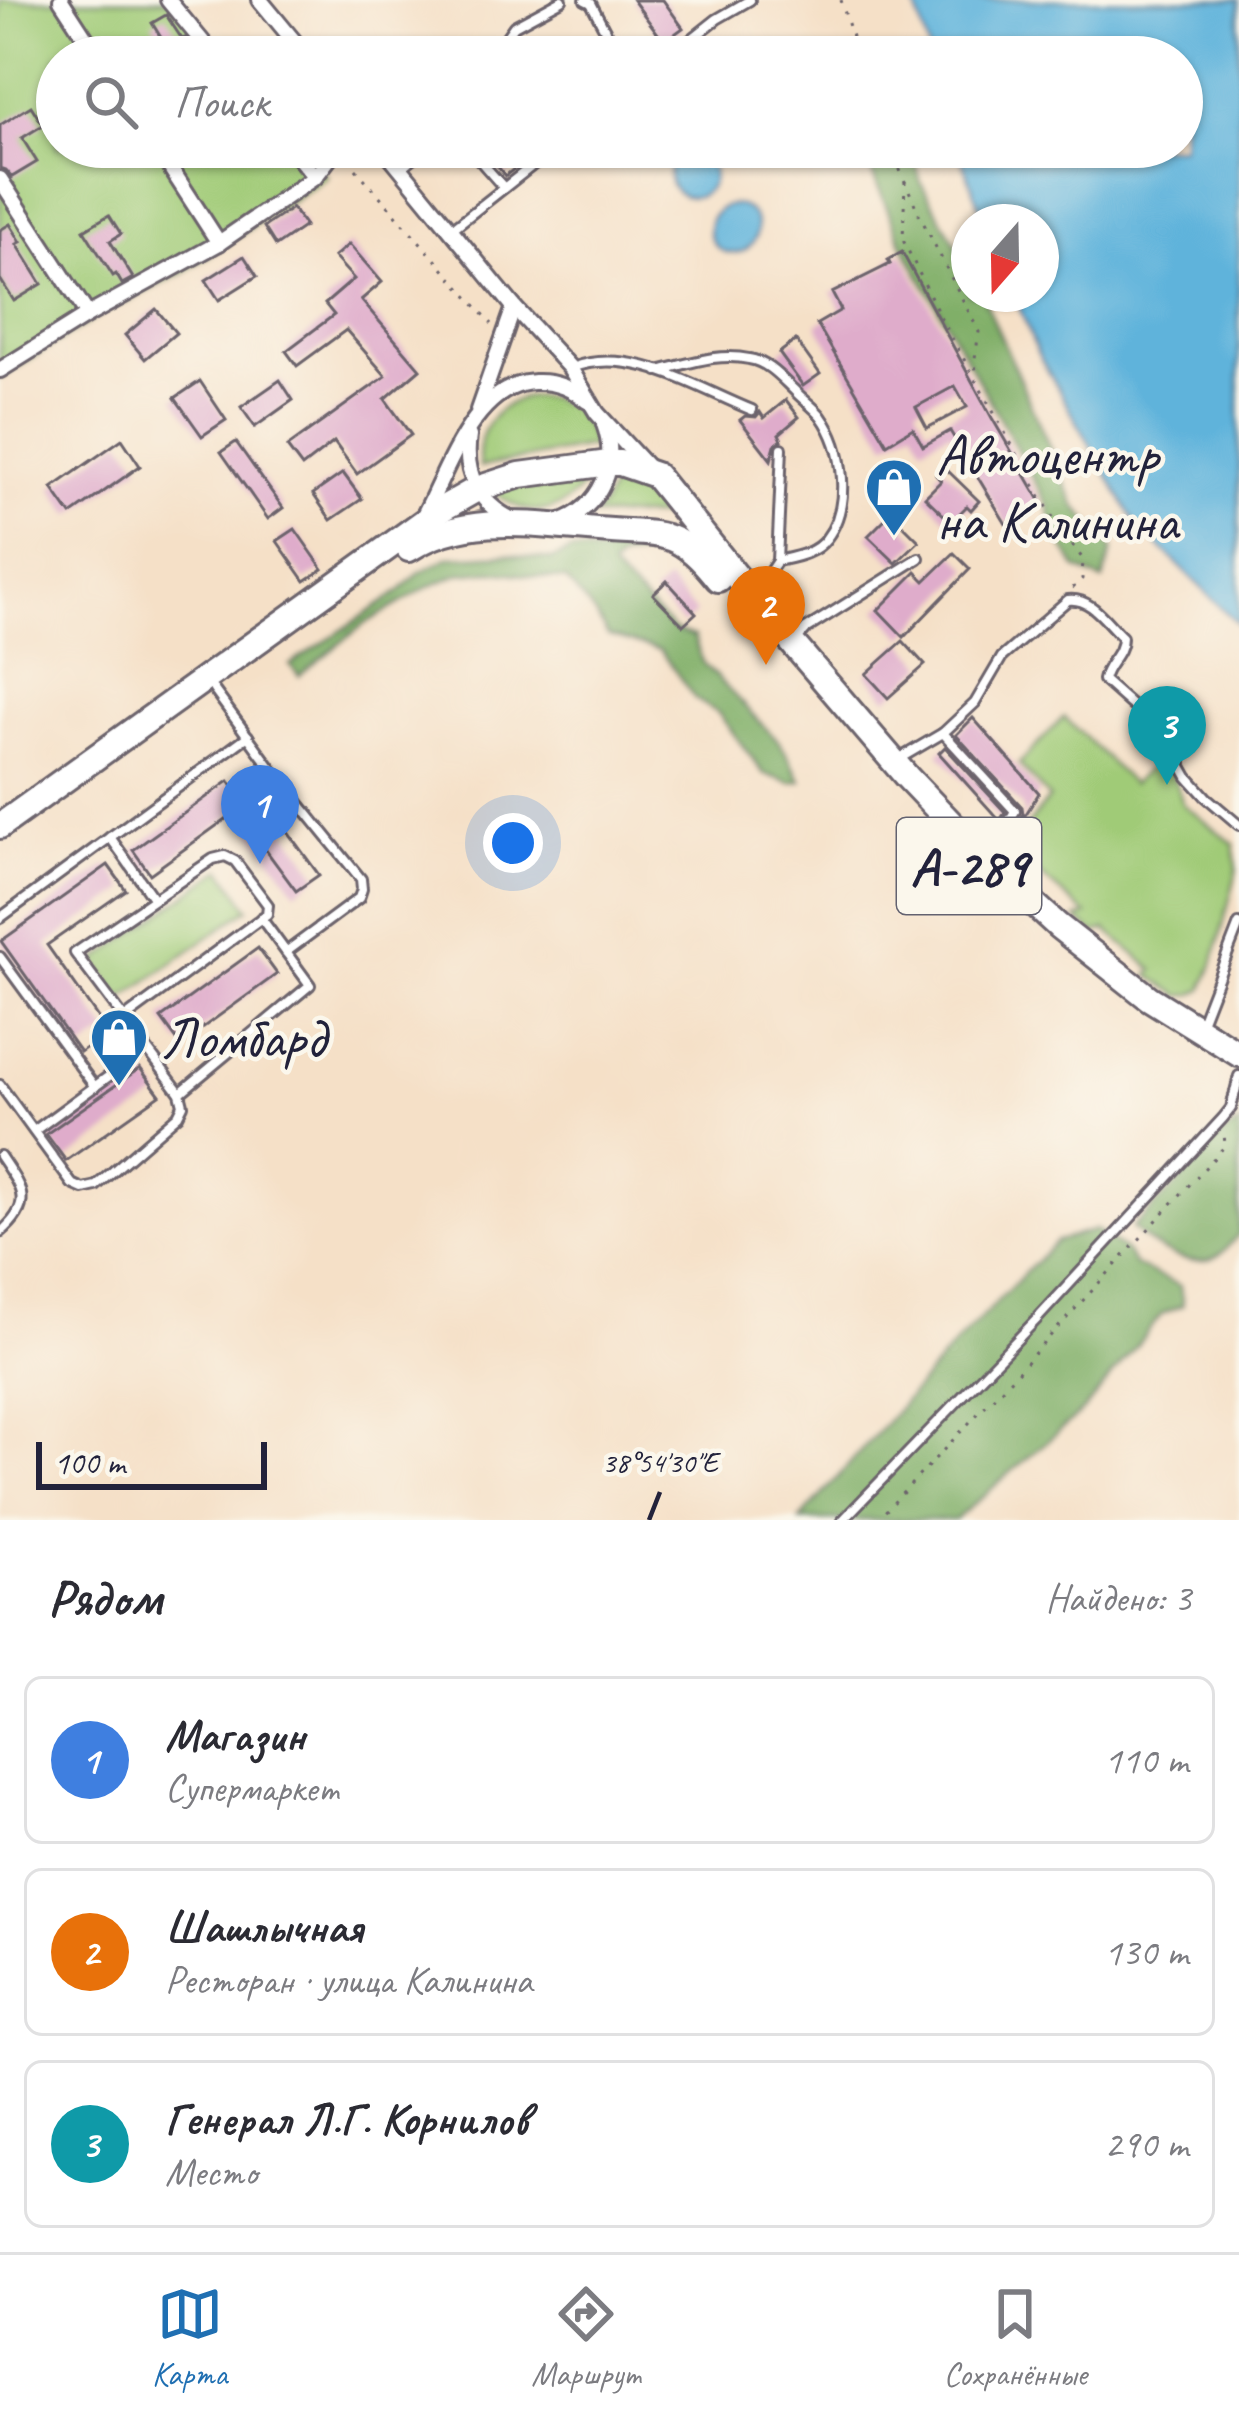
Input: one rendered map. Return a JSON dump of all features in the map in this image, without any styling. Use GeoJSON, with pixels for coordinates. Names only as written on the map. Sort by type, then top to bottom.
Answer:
{"type":"FeatureCollection","features":[{"type":"Feature","properties":{"kind":"highway"},"geometry":{"type":"LineString","coordinates":[[0,844],[214,690],[396,550],[418,526],[477,489],[520,475],[609,463],[655,475]]}},
{"type":"Feature","properties":{"kind":"highway","name":"А-289"},"geometry":{"type":"LineString","coordinates":[[655,475],[893,761],[986,860],[1058,926],[1149,998],[1239,1054]]}},
{"type":"Feature","properties":{"kind":"highway"},"geometry":{"type":"LineString","coordinates":[[0,826],[396,550],[472,526],[538,524]]}},
{"type":"Feature","properties":{"kind":"highway","name":"А-289"},"geometry":{"type":"LineString","coordinates":[[538,524],[653,533],[698,555],[975,872],[1048,938],[1140,1010],[1239,1075]]}},
{"type":"Feature","properties":{"kind":"street"},"geometry":{"type":"LineString","coordinates":[[61,0],[84,36]]}},
{"type":"Feature","properties":{"kind":"street"},"geometry":{"type":"LineString","coordinates":[[168,0],[198,36]]}},
{"type":"Feature","properties":{"kind":"street"},"geometry":{"type":"LineString","coordinates":[[260,0],[290,36]]}},
{"type":"Feature","properties":{"kind":"street"},"geometry":{"type":"LineString","coordinates":[[171,168],[219,243]]}},
{"type":"Feature","properties":{"kind":"street"},"geometry":{"type":"LineString","coordinates":[[308,168],[315,177]]}},
{"type":"Feature","properties":{"kind":"street"},"geometry":{"type":"LineString","coordinates":[[0,370],[219,243],[322,168]]}},
{"type":"Feature","properties":{"kind":"street"},"geometry":{"type":"LineString","coordinates":[[402,168],[514,307],[570,368],[608,436],[609,463],[603,484],[586,507],[568,518],[538,524]]}},
{"type":"Feature","properties":{"kind":"street"},"geometry":{"type":"LineString","coordinates":[[0,179],[88,315]]}},
{"type":"Feature","properties":{"kind":"street"},"geometry":{"type":"LineString","coordinates":[[477,489],[467,460],[469,437],[514,307]]}},
{"type":"Feature","properties":{"kind":"street","name":"А-289"},"geometry":{"type":"LineString","coordinates":[[474,422],[494,397],[511,387],[549,382],[584,398],[655,475]]}},
{"type":"Feature","properties":{"kind":"street"},"geometry":{"type":"LineString","coordinates":[[418,526],[474,422]]}},
{"type":"Feature","properties":{"kind":"street","name":"А-289"},"geometry":{"type":"LineString","coordinates":[[477,489],[507,518],[538,524]]}},
{"type":"Feature","properties":{"kind":"lane"},"geometry":{"type":"LineString","coordinates":[[507,36],[514,26],[562,0]]}},
{"type":"Feature","properties":{"kind":"lane"},"geometry":{"type":"LineString","coordinates":[[585,0],[608,36]]}},
{"type":"Feature","properties":{"kind":"lane"},"geometry":{"type":"LineString","coordinates":[[696,36],[750,0]]}},
{"type":"Feature","properties":{"kind":"lane"},"geometry":{"type":"LineString","coordinates":[[487,168],[504,188]]}},
{"type":"Feature","properties":{"kind":"lane"},"geometry":{"type":"LineString","coordinates":[[452,229],[529,168]]}},
{"type":"Feature","properties":{"kind":"lane"},"geometry":{"type":"LineString","coordinates":[[658,371],[713,357],[752,359],[772,370],[821,416],[838,452],[839,512],[826,540],[804,555],[777,562]]}},
{"type":"Feature","properties":{"kind":"lane"},"geometry":{"type":"LineString","coordinates":[[570,368],[613,360],[658,371],[752,410]]}},
{"type":"Feature","properties":{"kind":"lane"},"geometry":{"type":"LineString","coordinates":[[753,596],[777,562],[782,448]]}},
{"type":"Feature","properties":{"kind":"lane"},"geometry":{"type":"LineString","coordinates":[[793,643],[806,628],[919,558]]}},
{"type":"Feature","properties":{"kind":"lane"},"geometry":{"type":"LineString","coordinates":[[893,761],[944,734],[975,703],[1002,657],[1076,598],[1122,637],[1120,652],[1103,680],[1164,734],[1188,777],[1239,825]]}},
{"type":"Feature","properties":{"kind":"lane"},"geometry":{"type":"LineString","coordinates":[[214,690],[361,879],[359,898],[286,952]]}},
{"type":"Feature","properties":{"kind":"lane"},"geometry":{"type":"LineString","coordinates":[[944,734],[1015,811],[986,860]]}},
{"type":"Feature","properties":{"kind":"lane"},"geometry":{"type":"LineString","coordinates":[[0,917],[248,736]]}},
{"type":"Feature","properties":{"kind":"lane"},"geometry":{"type":"LineString","coordinates":[[110,837],[154,898]]}},
{"type":"Feature","properties":{"kind":"lane"},"geometry":{"type":"LineString","coordinates":[[0,1085],[72,1184],[83,1189],[96,1186],[178,1115],[183,1105],[180,1093],[146,1049],[75,952],[213,859],[225,856],[235,861],[268,905],[267,914],[124,1018]]}},
{"type":"Feature","properties":{"kind":"lane"},"geometry":{"type":"LineString","coordinates":[[180,1093],[310,985],[261,918]]}},
{"type":"Feature","properties":{"kind":"lane"},"geometry":{"type":"LineString","coordinates":[[1198,1029],[1239,924]]}},
{"type":"Feature","properties":{"kind":"lane"},"geometry":{"type":"LineString","coordinates":[[0,957],[95,1087]]}},
{"type":"Feature","properties":{"kind":"lane"},"geometry":{"type":"LineString","coordinates":[[34,1131],[146,1049]]}},
{"type":"Feature","properties":{"kind":"lane"},"geometry":{"type":"LineString","coordinates":[[843,1520],[1223,1118],[1231,1108],[1239,1075]]}},
{"type":"Feature","properties":{"kind":"lane"},"geometry":{"type":"LineString","coordinates":[[0,1156],[22,1189],[23,1203],[16,1219],[0,1233]]}},
{"type":"Feature","properties":{"kind":"path"},"geometry":{"type":"LineString","coordinates":[[841,0],[852,36]]}},
{"type":"Feature","properties":{"kind":"path"},"geometry":{"type":"LineString","coordinates":[[355,168],[498,331]]}},
{"type":"Feature","properties":{"kind":"path"},"geometry":{"type":"LineString","coordinates":[[899,168],[979,332],[976,383]]}},
{"type":"Feature","properties":{"kind":"path"},"geometry":{"type":"LineString","coordinates":[[904,181],[903,240],[976,383],[1059,527],[1083,559],[1082,579],[1068,594]]}},
{"type":"Feature","properties":{"kind":"path"},"geometry":{"type":"LineString","coordinates":[[877,1520],[1225,1146],[1224,1123]]}},
{"type":"Feature","properties":{"kind":"green space"},"geometry":{"type":"Polygon","coordinates":[[[0,0],[176,0],[206,36],[36,36],[36,168],[319,168],[327,177],[181,274],[107,311],[0,378],[0,0]]]}},
{"type":"Feature","properties":{"kind":"green space"},"geometry":{"type":"Polygon","coordinates":[[[870,168],[917,168],[951,236],[951,312],[990,312],[1075,505],[1113,549],[1103,581],[1076,568],[1053,529],[1048,505],[903,245],[870,168]]]}},
{"type":"Feature","properties":{"kind":"green space"},"geometry":{"type":"Polygon","coordinates":[[[526,397],[550,399],[569,408],[584,424],[593,446],[480,467],[480,443],[489,423],[504,407],[526,397]]]}},
{"type":"Feature","properties":{"kind":"green space"},"geometry":{"type":"Polygon","coordinates":[[[590,473],[570,499],[544,510],[517,506],[490,488],[590,473]]]}},
{"type":"Feature","properties":{"kind":"green space"},"geometry":{"type":"Polygon","coordinates":[[[618,475],[650,489],[672,516],[593,516],[618,475]]]}},
{"type":"Feature","properties":{"kind":"green space"},"geometry":{"type":"Polygon","coordinates":[[[631,547],[642,556],[620,558],[611,569],[675,631],[694,637],[702,662],[780,743],[802,781],[791,783],[764,774],[718,713],[695,699],[660,650],[608,636],[566,580],[492,571],[459,574],[363,625],[299,676],[290,665],[399,592],[420,572],[450,557],[506,554],[551,560],[571,551],[599,553],[631,547]]]}},
{"type":"Feature","properties":{"kind":"green space"},"geometry":{"type":"Polygon","coordinates":[[[1064,717],[1132,784],[1164,754],[1184,805],[1234,844],[1237,870],[1213,965],[1203,989],[1194,994],[1181,996],[1148,975],[1154,970],[1106,930],[1095,933],[1077,919],[1087,915],[1027,864],[1011,865],[1003,858],[1049,798],[1019,764],[1064,717]]]}},
{"type":"Feature","properties":{"kind":"green space"},"geometry":{"type":"Polygon","coordinates":[[[222,869],[249,908],[122,999],[95,961],[222,869]]]}},
{"type":"Feature","properties":{"kind":"green space"},"geometry":{"type":"Polygon","coordinates":[[[1239,1124],[1239,1234],[1219,1255],[1209,1260],[1185,1259],[1150,1243],[1132,1228],[1177,1185],[1208,1144],[1239,1124]]]}},
{"type":"Feature","properties":{"kind":"green space"},"geometry":{"type":"Polygon","coordinates":[[[1095,1230],[1126,1252],[1135,1265],[1180,1286],[1183,1305],[1162,1314],[1085,1409],[955,1520],[800,1520],[948,1352],[1056,1241],[1095,1230]]]}},
{"type":"Feature","properties":{"kind":"water"},"geometry":{"type":"Polygon","coordinates":[[[914,0],[1239,0],[1239,625],[1135,522],[1038,354],[1021,312],[1059,312],[1059,204],[979,204],[965,168],[1203,168],[1203,36],[925,36],[914,0]]]}},
{"type":"Feature","properties":{"kind":"water"},"geometry":{"type":"Polygon","coordinates":[[[671,168],[711,168],[711,183],[699,195],[683,195],[671,183],[671,168]]]}},
{"type":"Feature","properties":{"kind":"water"},"geometry":{"type":"Polygon","coordinates":[[[733,205],[750,212],[757,229],[750,246],[733,253],[716,246],[709,229],[716,212],[733,205]]]}},
{"type":"Feature","properties":{"kind":"building"},"geometry":{"type":"Polygon","coordinates":[[[633,0],[663,0],[683,28],[672,36],[660,36],[633,0]]]}},
{"type":"Feature","properties":{"kind":"building"},"geometry":{"type":"Polygon","coordinates":[[[166,15],[180,36],[160,36],[152,23],[166,15]]]}},
{"type":"Feature","properties":{"kind":"building"},"geometry":{"type":"Polygon","coordinates":[[[31,106],[36,114],[36,129],[22,138],[36,163],[12,177],[0,168],[0,125],[31,106]]]}},
{"type":"Feature","properties":{"kind":"building"},"geometry":{"type":"Polygon","coordinates":[[[292,208],[305,226],[276,246],[264,227],[292,208]]]}},
{"type":"Feature","properties":{"kind":"building"},"geometry":{"type":"Polygon","coordinates":[[[109,215],[121,234],[110,241],[133,278],[122,284],[84,230],[109,215]]]}},
{"type":"Feature","properties":{"kind":"building"},"geometry":{"type":"Polygon","coordinates":[[[10,224],[42,284],[14,301],[0,279],[0,230],[10,224]]]}},
{"type":"Feature","properties":{"kind":"building"},"geometry":{"type":"Polygon","coordinates":[[[349,244],[382,282],[361,300],[420,369],[385,399],[411,435],[357,474],[334,442],[302,467],[287,447],[386,376],[346,330],[297,366],[286,351],[334,315],[325,304],[354,279],[334,257],[349,244]]]}},
{"type":"Feature","properties":{"kind":"building"},"geometry":{"type":"Polygon","coordinates":[[[902,252],[1041,502],[1006,524],[950,431],[923,446],[913,428],[887,444],[817,324],[841,310],[832,293],[890,264],[888,260],[902,252]],[[955,386],[916,407],[927,428],[967,407],[955,386]]]}},
{"type":"Feature","properties":{"kind":"building"},"geometry":{"type":"Polygon","coordinates":[[[244,256],[257,276],[219,300],[206,280],[244,256]]]}},
{"type":"Feature","properties":{"kind":"building"},"geometry":{"type":"Polygon","coordinates":[[[156,309],[176,333],[145,359],[125,335],[156,309]]]}},
{"type":"Feature","properties":{"kind":"building"},"geometry":{"type":"Polygon","coordinates":[[[796,340],[820,374],[803,386],[779,353],[796,340]]]}},
{"type":"Feature","properties":{"kind":"building"},"geometry":{"type":"Polygon","coordinates":[[[280,380],[293,400],[255,427],[241,407],[280,380]]]}},
{"type":"Feature","properties":{"kind":"building"},"geometry":{"type":"Polygon","coordinates":[[[200,381],[226,420],[202,436],[175,398],[200,381]]]}},
{"type":"Feature","properties":{"kind":"building"},"geometry":{"type":"Polygon","coordinates":[[[786,400],[799,417],[779,434],[782,440],[775,445],[771,460],[740,420],[760,412],[764,418],[786,400]]]}},
{"type":"Feature","properties":{"kind":"building"},"geometry":{"type":"Polygon","coordinates":[[[122,439],[140,466],[71,515],[52,488],[122,439]]]}},
{"type":"Feature","properties":{"kind":"building"},"geometry":{"type":"Polygon","coordinates":[[[236,442],[283,508],[268,519],[221,452],[236,442]]]}},
{"type":"Feature","properties":{"kind":"building"},"geometry":{"type":"Polygon","coordinates":[[[944,467],[979,501],[951,522],[925,497],[941,481],[936,475],[944,467]]]}},
{"type":"Feature","properties":{"kind":"building"},"geometry":{"type":"Polygon","coordinates":[[[343,473],[362,499],[331,520],[313,494],[343,473]]]}},
{"type":"Feature","properties":{"kind":"building","name":"Автоцентр на Калинина"},"geometry":{"type":"Polygon","coordinates":[[[891,513],[919,541],[896,563],[868,536],[891,513]]]}},
{"type":"Feature","properties":{"kind":"building"},"geometry":{"type":"Polygon","coordinates":[[[295,529],[323,569],[305,581],[277,541],[295,529]]]}},
{"type":"Feature","properties":{"kind":"building"},"geometry":{"type":"Polygon","coordinates":[[[954,553],[970,569],[904,637],[878,610],[916,572],[925,581],[954,553]]]}},
{"type":"Feature","properties":{"kind":"building"},"geometry":{"type":"Polygon","coordinates":[[[667,581],[696,613],[683,625],[653,594],[667,581]]]}},
{"type":"Feature","properties":{"kind":"building"},"geometry":{"type":"Polygon","coordinates":[[[903,641],[925,665],[888,698],[866,674],[903,641]]]}},
{"type":"Feature","properties":{"kind":"building"},"geometry":{"type":"Polygon","coordinates":[[[973,718],[1039,793],[1013,835],[1022,807],[956,735],[973,718]]]}},
{"type":"Feature","properties":{"kind":"building"},"geometry":{"type":"Polygon","coordinates":[[[945,747],[1005,812],[1000,821],[939,753],[945,747]]]}},
{"type":"Feature","properties":{"kind":"building"},"geometry":{"type":"Polygon","coordinates":[[[229,781],[243,801],[257,790],[319,875],[296,891],[237,811],[150,874],[133,850],[229,781]]]}},
{"type":"Feature","properties":{"kind":"building"},"geometry":{"type":"Polygon","coordinates":[[[108,865],[126,890],[47,945],[108,1032],[80,1052],[1,941],[108,865]]]}},
{"type":"Feature","properties":{"kind":"building"},"geometry":{"type":"Polygon","coordinates":[[[258,948],[277,974],[180,1044],[161,1018],[258,948]]]}},
{"type":"Feature","properties":{"kind":"building"},"geometry":{"type":"Polygon","coordinates":[[[140,1068],[160,1095],[66,1161],[46,1134],[140,1068]]]}},
{"type":"Feature","properties":{"kind":"place","name":"Автоцентр на Калинина"},"geometry":{"type":"Point","coordinates":[894,538]}},
{"type":"Feature","properties":{"kind":"place","name":"Шашлычная"},"geometry":{"type":"Point","coordinates":[766,665]}},
{"type":"Feature","properties":{"kind":"place","name":"Генерал Л.Г. Корнилов"},"geometry":{"type":"Point","coordinates":[1167,785]}},
{"type":"Feature","properties":{"kind":"place","name":"Магазин"},"geometry":{"type":"Point","coordinates":[260,864]}},
{"type":"Feature","properties":{"kind":"place","name":"Ломбард"},"geometry":{"type":"Point","coordinates":[119,1088]}}]}
